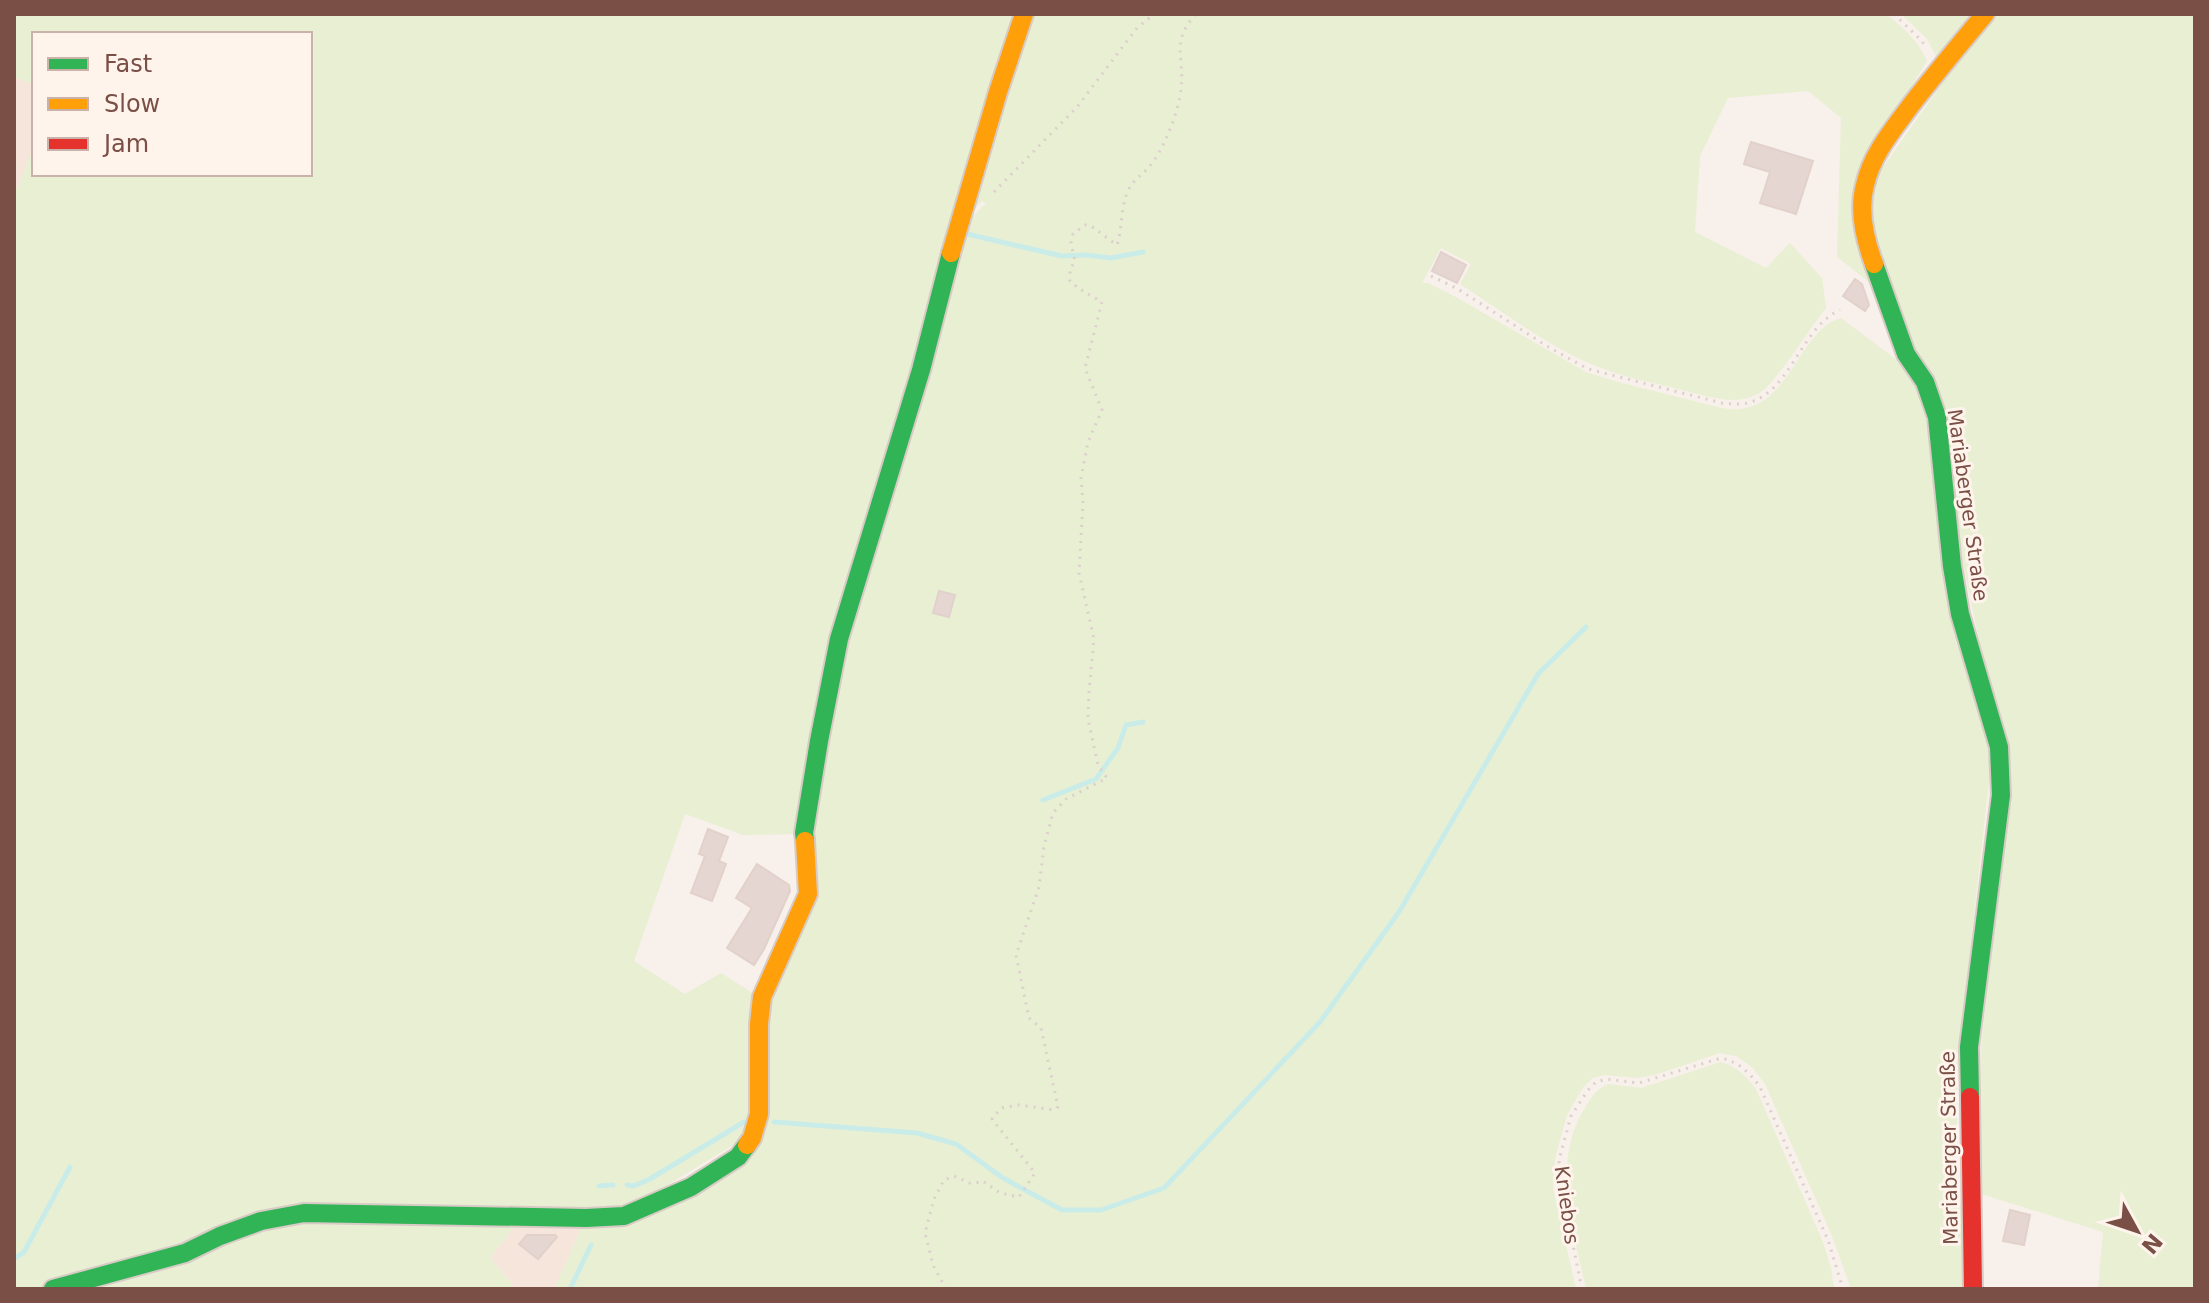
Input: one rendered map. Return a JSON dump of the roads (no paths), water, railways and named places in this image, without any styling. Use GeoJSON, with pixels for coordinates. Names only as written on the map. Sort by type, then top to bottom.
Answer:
{"type":"FeatureCollection","features":[{"type":"Feature","properties":{"kind":"street"},"geometry":{"type":"LineString","coordinates":[[53,1289],[185,1253],[261,1221],[304,1213],[624,1216],[691,1187],[738,1157],[752,1138],[759,1114],[762,997],[808,894],[804,833],[839,639],[921,370],[958,227],[1024,14]]}},
{"type":"Feature","properties":{"kind":"street","name":"Mariaberger Straße"},"geometry":{"type":"LineString","coordinates":[[1973,1289],[1969,1047],[2001,795],[1999,747],[1960,614],[1937,417],[1925,382],[1906,354],[1868,248],[1862,213],[1864,187],[1882,143],[1985,14]]}},
{"type":"Feature","properties":{"kind":"waterway"},"geometry":{"type":"LineString","coordinates":[[967,234],[1062,256],[1111,258],[1143,252]]}},
{"type":"Feature","properties":{"kind":"waterway"},"geometry":{"type":"LineString","coordinates":[[774,1122],[917,1133],[956,1144],[1003,1178],[1062,1210],[1101,1210],[1164,1188],[1320,1022],[1399,912],[1538,674],[1586,627]]}},
{"type":"Feature","properties":{"kind":"waterway"},"geometry":{"type":"LineString","coordinates":[[1043,800],[1096,779],[1118,748],[1126,725],[1143,722]]}},
{"type":"Feature","properties":{"kind":"waterway"},"geometry":{"type":"LineString","coordinates":[[627,1185],[634,1186],[650,1179],[744,1122]]}},
{"type":"Feature","properties":{"kind":"waterway"},"geometry":{"type":"LineString","coordinates":[[14,1259],[24,1252],[70,1167]]}},
{"type":"Feature","properties":{"kind":"waterway"},"geometry":{"type":"LineString","coordinates":[[599,1186],[613,1185]]}},
{"type":"Feature","properties":{"kind":"waterway"},"geometry":{"type":"LineString","coordinates":[[570,1289],[591,1245]]}}]}
